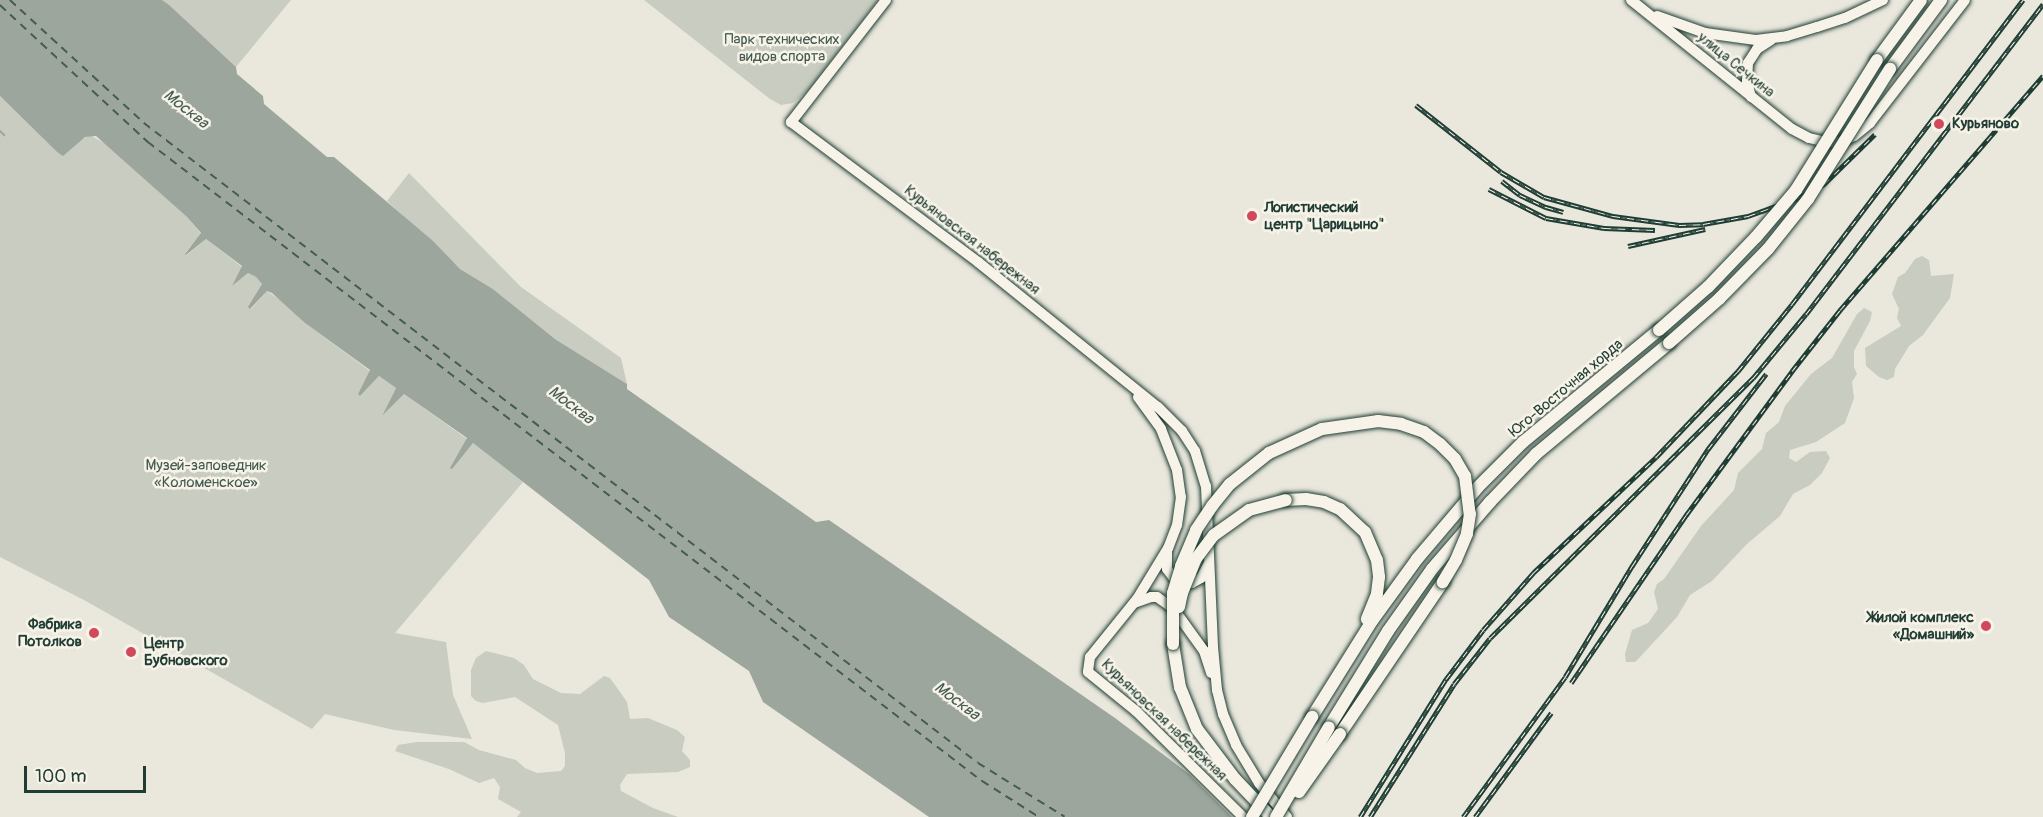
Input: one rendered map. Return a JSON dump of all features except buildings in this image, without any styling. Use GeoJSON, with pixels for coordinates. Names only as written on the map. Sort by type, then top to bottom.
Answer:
{"type":"FeatureCollection","features":[{"type":"Feature","properties":{"kind":"main road","name":"Юго-Восточная хорда"},"geometry":{"type":"LineString","coordinates":[[1252,817],[1344,666],[1417,559],[1478,487],[1523,442],[1708,287],[1756,237],[1796,190],[1876,60],[1921,0]]}},
{"type":"Feature","properties":{"kind":"main road","name":"Юго-Восточная хорда"},"geometry":{"type":"LineString","coordinates":[[1276,817],[1334,730],[1394,622],[1432,569],[1490,502],[1536,454],[1719,299],[1768,249],[1808,199],[1890,69],[1941,0]]}},
{"type":"Feature","properties":{"kind":"main road"},"geometry":{"type":"LineString","coordinates":[[1271,817],[1210,749],[1197,729],[1180,687],[1173,644],[1173,593],[1181,566],[1196,530],[1212,506],[1230,484],[1269,453],[1322,429],[1378,421],[1401,424],[1424,432],[1455,459],[1465,476],[1470,514],[1467,534],[1443,582],[1334,730],[1281,817]]}},
{"type":"Feature","properties":{"kind":"main road"},"geometry":{"type":"LineString","coordinates":[[1173,644],[1182,593],[1195,560],[1214,535],[1250,510],[1286,500],[1306,499],[1340,509],[1355,520],[1373,546],[1378,577],[1377,594],[1344,666]]}},
{"type":"Feature","properties":{"kind":"street","name":"Курьяновская набережная"},"geometry":{"type":"LineString","coordinates":[[886,0],[791,122],[978,262],[1130,387],[1158,407],[1182,431],[1195,451],[1206,486],[1217,690],[1223,714],[1236,745],[1259,783],[1287,817]]}},
{"type":"Feature","properties":{"kind":"street","name":"улица Сечкина"},"geometry":{"type":"LineString","coordinates":[[1631,0],[1792,129],[1809,138],[1827,142],[1839,142],[1854,136],[1870,123],[1965,0]]}},
{"type":"Feature","properties":{"kind":"street"},"geometry":{"type":"LineString","coordinates":[[1751,97],[1747,82],[1748,63],[1757,49],[1773,39],[1845,18],[1883,0]]}},
{"type":"Feature","properties":{"kind":"street"},"geometry":{"type":"LineString","coordinates":[[1646,12],[1682,26],[1732,39],[1773,39]]}},
{"type":"Feature","properties":{"kind":"street","name":"Курьяновская набережная"},"geometry":{"type":"LineString","coordinates":[[1130,387],[1161,429],[1177,470],[1181,497],[1177,525],[1168,548],[1132,604],[1090,657],[1088,672],[1136,711],[1243,817]]}},
{"type":"Feature","properties":{"kind":"street"},"geometry":{"type":"LineString","coordinates":[[1168,548],[1166,564],[1169,573],[1177,580],[1187,583],[1197,581],[1205,574],[1209,552]]}},
{"type":"Feature","properties":{"kind":"street"},"geometry":{"type":"LineString","coordinates":[[1132,604],[1151,597],[1165,601],[1173,608],[1204,651],[1217,690]]}},
{"type":"Feature","properties":{"kind":"green space"},"geometry":{"type":"Polygon","coordinates":[[[162,0],[291,0],[236,67],[162,0]]]}},
{"type":"Feature","properties":{"kind":"green space","name":"Парк технических видов спорта"},"geometry":{"type":"Polygon","coordinates":[[[644,0],[878,0],[809,90],[793,103],[781,105],[770,99],[644,0]]]}},
{"type":"Feature","properties":{"kind":"green space","name":"Музей-заповедник «Коломенское»"},"geometry":{"type":"Polygon","coordinates":[[[0,96],[57,152],[90,135],[106,144],[187,217],[201,234],[185,253],[187,255],[206,239],[242,267],[232,286],[248,273],[256,277],[262,284],[249,307],[251,309],[267,291],[286,304],[305,323],[370,371],[358,394],[360,396],[379,376],[396,388],[382,416],[404,394],[467,439],[451,468],[473,443],[523,482],[395,633],[446,642],[453,695],[472,739],[394,730],[325,714],[312,729],[84,600],[0,557],[0,96]]]}},
{"type":"Feature","properties":{"kind":"green space"},"geometry":{"type":"Polygon","coordinates":[[[409,173],[521,287],[621,358],[627,384],[555,339],[493,289],[460,269],[387,201],[409,173]]]}},
{"type":"Feature","properties":{"kind":"green space"},"geometry":{"type":"Polygon","coordinates":[[[1922,256],[1929,260],[1931,276],[1954,274],[1950,298],[1923,335],[1909,346],[1895,369],[1894,377],[1887,380],[1879,377],[1866,366],[1865,348],[1901,326],[1897,318],[1899,309],[1892,294],[1898,277],[1905,273],[1915,259],[1922,256]]]}},
{"type":"Feature","properties":{"kind":"green space"},"geometry":{"type":"Polygon","coordinates":[[[1864,308],[1872,312],[1870,321],[1854,351],[1854,367],[1857,374],[1852,382],[1854,398],[1845,423],[1816,442],[1790,450],[1789,458],[1796,462],[1810,452],[1826,451],[1830,458],[1822,473],[1810,485],[1793,494],[1780,516],[1747,544],[1712,581],[1690,595],[1677,617],[1635,662],[1626,662],[1625,654],[1632,630],[1648,623],[1658,609],[1654,592],[1657,584],[1664,579],[1701,526],[1734,490],[1738,473],[1762,449],[1766,433],[1779,422],[1785,406],[1811,374],[1832,358],[1857,314],[1864,308]]]}},
{"type":"Feature","properties":{"kind":"green space"},"geometry":{"type":"Polygon","coordinates":[[[486,651],[514,658],[524,665],[533,679],[561,693],[580,694],[604,676],[610,678],[627,702],[630,719],[648,718],[677,730],[685,737],[682,751],[690,760],[690,767],[678,772],[627,774],[620,785],[621,791],[653,808],[678,817],[517,817],[521,812],[498,799],[500,787],[494,778],[479,783],[449,769],[395,751],[398,745],[417,742],[464,742],[479,750],[516,760],[525,768],[537,773],[561,771],[565,766],[565,753],[558,725],[515,697],[483,703],[471,696],[471,670],[476,658],[486,651]]]}},
{"type":"Feature","properties":{"kind":"water","name":"Москва"},"geometry":{"type":"Polygon","coordinates":[[[0,0],[162,0],[236,67],[237,74],[263,96],[264,104],[327,157],[334,157],[433,241],[460,269],[493,289],[555,339],[627,384],[627,389],[816,522],[829,520],[1115,718],[1189,774],[1232,817],[929,817],[763,702],[749,671],[669,617],[649,580],[473,443],[452,469],[450,468],[467,438],[404,394],[382,416],[396,388],[379,376],[360,396],[358,394],[370,370],[305,323],[272,293],[267,291],[250,309],[248,307],[262,284],[256,277],[248,273],[232,286],[242,266],[206,239],[186,255],[201,233],[187,217],[96,136],[85,137],[63,156],[57,152],[0,96],[0,0]]]}},
{"type":"Feature","properties":{"kind":"waterway"},"geometry":{"type":"LineString","coordinates":[[0,131],[4,135]]}},
{"type":"Feature","properties":{"kind":"ferry route"},"geometry":{"type":"LineString","coordinates":[[10,0],[144,123],[978,763],[1065,817]]}},
{"type":"Feature","properties":{"kind":"ferry route"},"geometry":{"type":"LineString","coordinates":[[0,5],[148,142],[982,781],[1039,817]]}},
{"type":"Feature","properties":{"kind":"railway"},"geometry":{"type":"LineString","coordinates":[[1360,817],[1446,679],[1483,630],[1533,573],[1656,457],[1738,371],[1792,304],[2023,0]]}},
{"type":"Feature","properties":{"kind":"railway"},"geometry":{"type":"LineString","coordinates":[[1370,817],[1454,684],[1490,638],[1753,378],[1806,314],[2043,4]]}},
{"type":"Feature","properties":{"kind":"railway"},"geometry":{"type":"LineString","coordinates":[[1571,683],[1686,515],[1792,371],[1840,310],[2043,76]]}},
{"type":"Feature","properties":{"kind":"railway"},"geometry":{"type":"LineString","coordinates":[[1416,105],[1501,172],[1544,197],[1613,216],[1679,225],[1703,224],[1748,216],[1798,198],[1824,184],[1875,134]]}},
{"type":"Feature","properties":{"kind":"railway"},"geometry":{"type":"LineString","coordinates":[[1502,181],[1520,195],[1563,212]]}},
{"type":"Feature","properties":{"kind":"railway"},"geometry":{"type":"LineString","coordinates":[[1489,189],[1546,218],[1604,228],[1655,230]]}},
{"type":"Feature","properties":{"kind":"railway"},"geometry":{"type":"LineString","coordinates":[[1628,246],[1705,229]]}},
{"type":"Feature","properties":{"kind":"railway"},"geometry":{"type":"LineString","coordinates":[[1463,817],[1565,677],[1632,566],[1708,449],[1766,374]]}},
{"type":"Feature","properties":{"kind":"railway"},"geometry":{"type":"LineString","coordinates":[[1475,817],[1551,713]]}},
{"type":"Feature","properties":{"kind":"place","name":"Курьяново"},"geometry":{"type":"Point","coordinates":[1939,124]}},
{"type":"Feature","properties":{"kind":"place","name":"Логистический центр \"Царицыно\""},"geometry":{"type":"Point","coordinates":[1252,216]}},
{"type":"Feature","properties":{"kind":"place","name":"Жилой комплекс «Домашний»"},"geometry":{"type":"Point","coordinates":[1986,626]}},
{"type":"Feature","properties":{"kind":"place","name":"Фабрика Потолков"},"geometry":{"type":"Point","coordinates":[94,633]}},
{"type":"Feature","properties":{"kind":"place","name":"Центр Бубновского"},"geometry":{"type":"Point","coordinates":[131,652]}}]}
